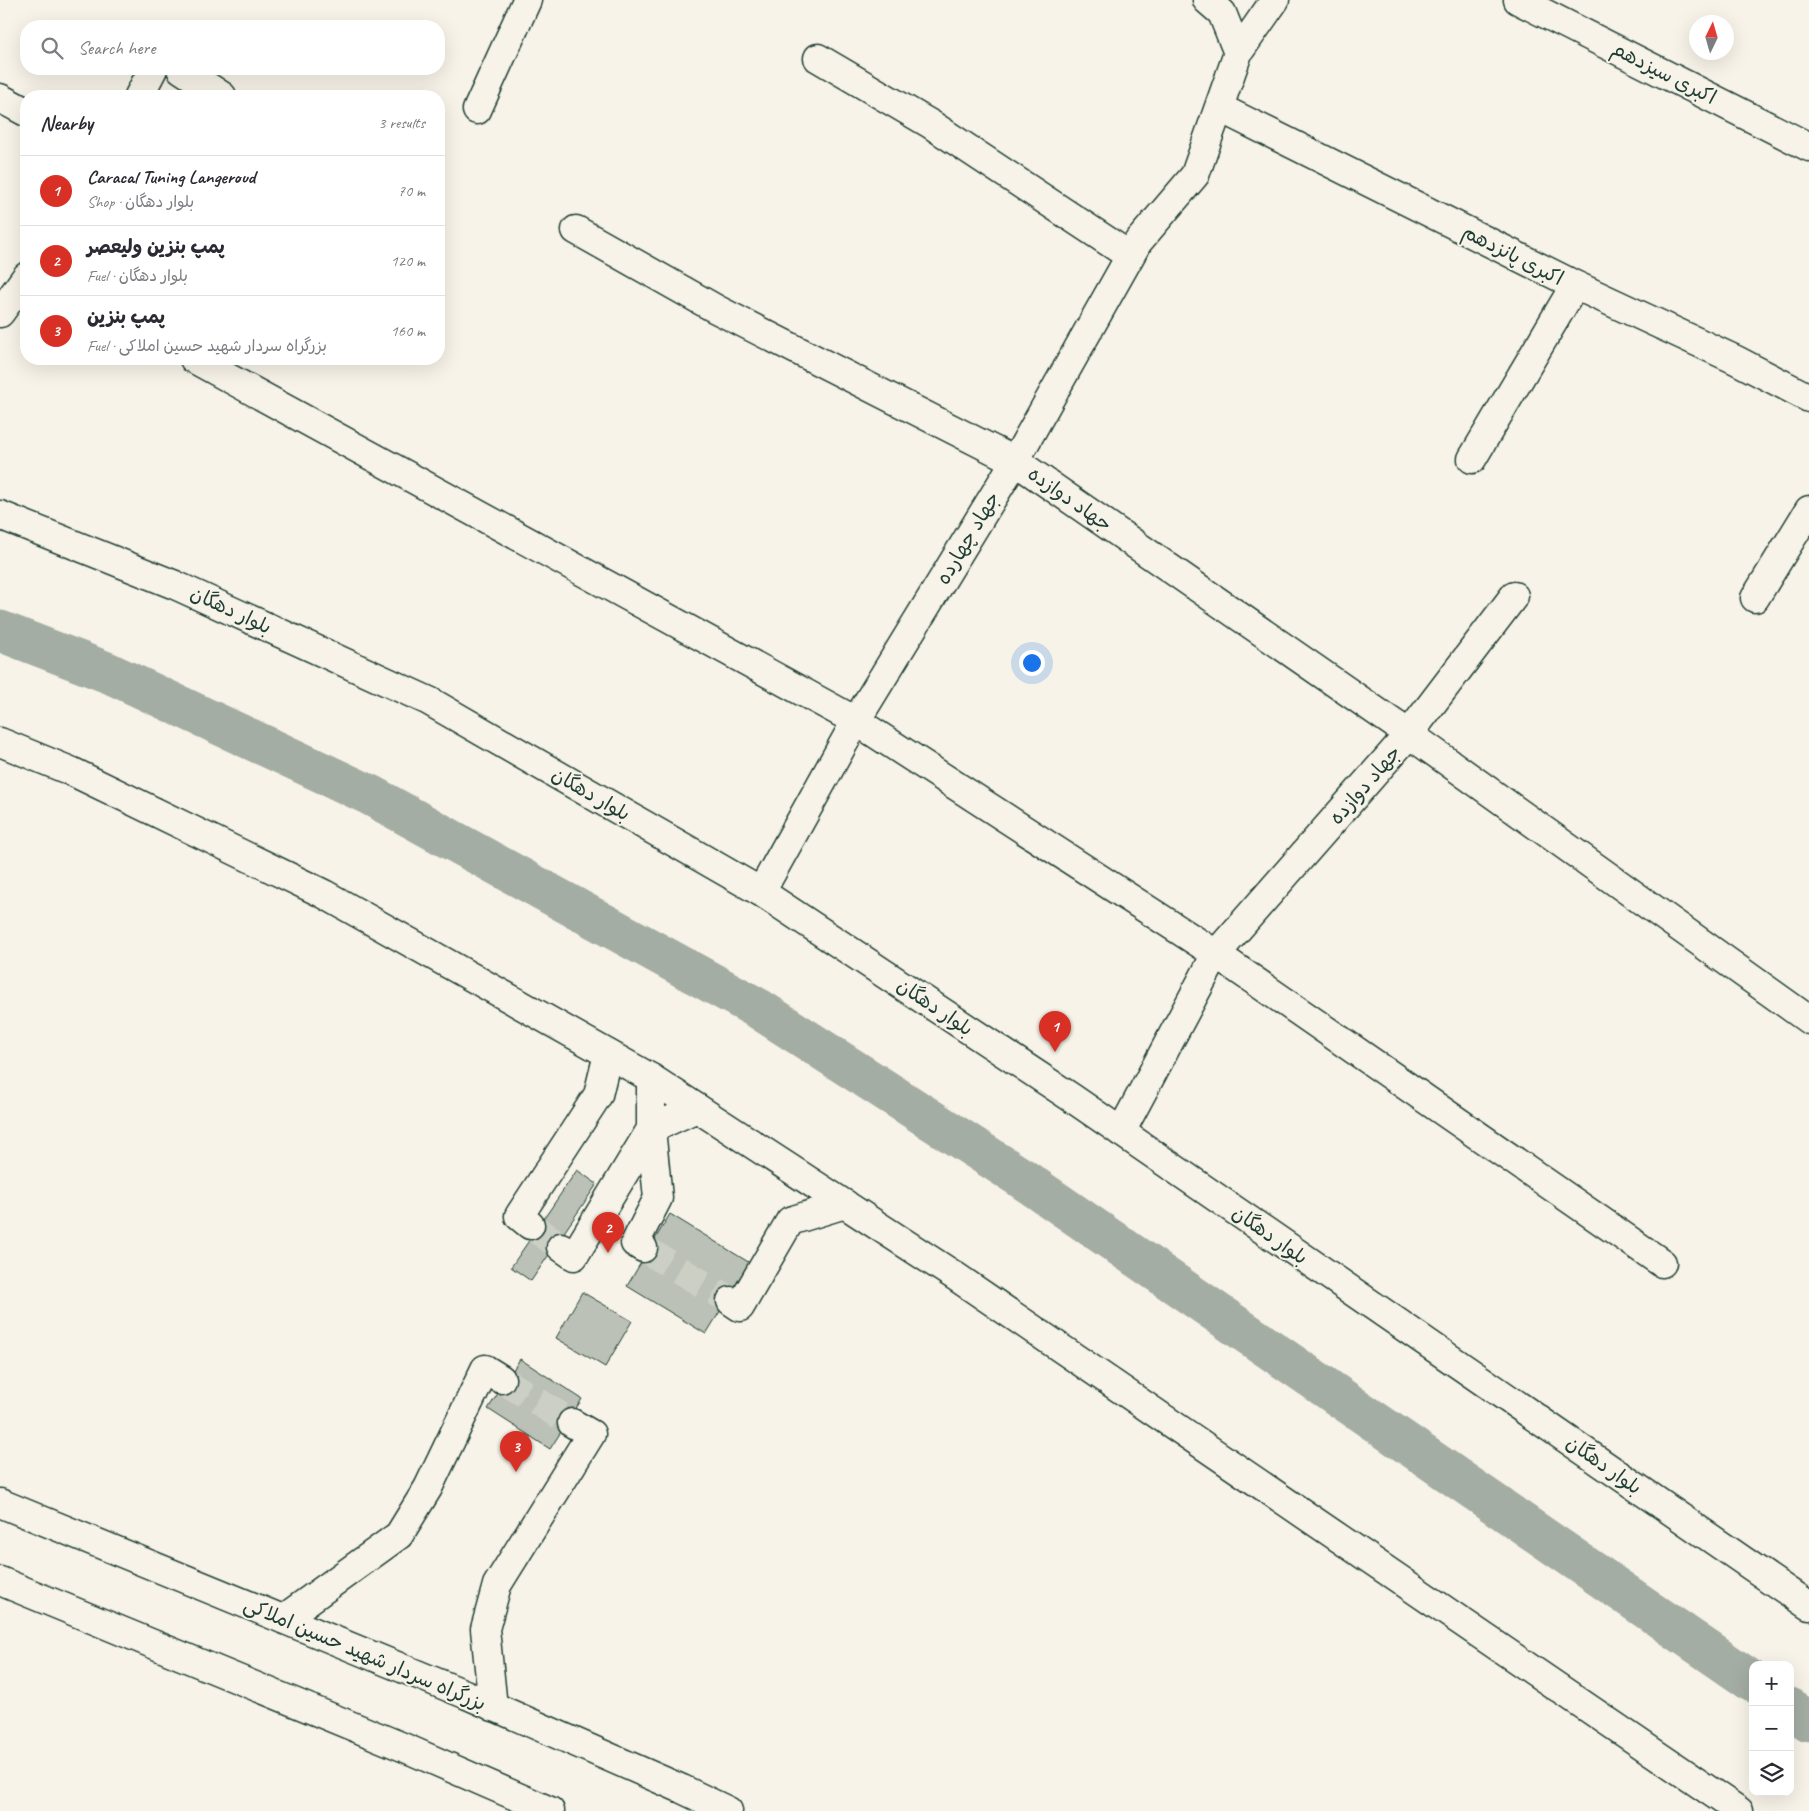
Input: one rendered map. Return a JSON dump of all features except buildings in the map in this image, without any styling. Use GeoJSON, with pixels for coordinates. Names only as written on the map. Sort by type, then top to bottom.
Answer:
{"type":"FeatureCollection","features":[{"type":"Feature","properties":{"kind":"main road"},"geometry":{"type":"LineString","coordinates":[[477,110],[527,0]]}},
{"type":"Feature","properties":{"kind":"main road"},"geometry":{"type":"LineString","coordinates":[[1207,0],[1222,13],[1238,53]]}},
{"type":"Feature","properties":{"kind":"main road","name":"جهاد چهارده"},"geometry":{"type":"LineString","coordinates":[[761,892],[856,721],[1015,461],[1138,242],[1195,175],[1238,53],[1275,0]]}},
{"type":"Feature","properties":{"kind":"main road","name":"اکبری سیزدهم"},"geometry":{"type":"LineString","coordinates":[[1518,0],[1809,147]]}},
{"type":"Feature","properties":{"kind":"main road"},"geometry":{"type":"LineString","coordinates":[[818,58],[932,125],[1130,256]]}},
{"type":"Feature","properties":{"kind":"main road"},"geometry":{"type":"LineString","coordinates":[[143,90],[150,75]]}},
{"type":"Feature","properties":{"kind":"main road"},"geometry":{"type":"LineString","coordinates":[[190,75],[213,90]]}},
{"type":"Feature","properties":{"kind":"main road"},"geometry":{"type":"LineString","coordinates":[[0,98],[20,109]]}},
{"type":"Feature","properties":{"kind":"main road","name":"اکبری پانزدهم"},"geometry":{"type":"LineString","coordinates":[[1220,108],[1575,285],[1736,360],[1809,398]]}},
{"type":"Feature","properties":{"kind":"main road","name":"جهاد دوازده"},"geometry":{"type":"LineString","coordinates":[[576,230],[716,309],[1015,461],[1409,734],[1216,954],[1121,1132]]}},
{"type":"Feature","properties":{"kind":"main road"},"geometry":{"type":"LineString","coordinates":[[0,313],[20,285]]}},
{"type":"Feature","properties":{"kind":"main road"},"geometry":{"type":"LineString","coordinates":[[1472,459],[1575,285]]}},
{"type":"Feature","properties":{"kind":"main road"},"geometry":{"type":"LineString","coordinates":[[205,365],[856,721],[1216,954],[1662,1263]]}},
{"type":"Feature","properties":{"kind":"main road"},"geometry":{"type":"LineString","coordinates":[[1755,598],[1809,510]]}},
{"type":"Feature","properties":{"kind":"main road","name":"بلوار دهگان"},"geometry":{"type":"LineString","coordinates":[[0,515],[175,585],[429,701],[761,892],[1121,1132],[1809,1606]]}},
{"type":"Feature","properties":{"kind":"main road"},"geometry":{"type":"LineString","coordinates":[[1514,596],[1409,734],[1809,1020]]}},
{"type":"Feature","properties":{"kind":"main road"},"geometry":{"type":"LineString","coordinates":[[0,742],[73,772],[324,894],[651,1078],[956,1276],[1739,1811]]}},
{"type":"Feature","properties":{"kind":"main road"},"geometry":{"type":"LineString","coordinates":[[530,1225],[519,1216],[598,1096],[608,1054]]}},
{"type":"Feature","properties":{"kind":"main road"},"geometry":{"type":"LineString","coordinates":[[643,1248],[635,1243],[658,1198],[651,1129],[651,1078]]}},
{"type":"Feature","properties":{"kind":"main road"},"geometry":{"type":"LineString","coordinates":[[562,1247],[574,1256],[651,1129],[697,1108]]}},
{"type":"Feature","properties":{"kind":"main road"},"geometry":{"type":"LineString","coordinates":[[731,1301],[740,1307],[790,1221],[845,1204]]}},
{"type":"Feature","properties":{"kind":"main road"},"geometry":{"type":"LineString","coordinates":[[283,1619],[399,1535],[428,1488],[485,1369],[501,1379]]}},
{"type":"Feature","properties":{"kind":"main road"},"geometry":{"type":"LineString","coordinates":[[493,1707],[485,1629],[497,1585],[591,1434],[572,1423]]}},
{"type":"Feature","properties":{"kind":"main road","name":"بزرگراه سردار شهید حسین املاکی"},"geometry":{"type":"LineString","coordinates":[[0,1503],[493,1707],[682,1789],[728,1811]]}},
{"type":"Feature","properties":{"kind":"main road"},"geometry":{"type":"LineString","coordinates":[[0,1580],[410,1750],[550,1811]]}},
{"type":"Feature","properties":{"kind":"waterway"},"geometry":{"type":"LineString","coordinates":[[0,631],[109,673],[370,795],[759,1009],[1020,1177],[1749,1679]]}},
{"type":"Feature","properties":{"kind":"waterway"},"geometry":{"type":"LineString","coordinates":[[1794,1711],[1809,1721]]}},
{"type":"Feature","properties":{"kind":"tunnel"},"geometry":{"type":"LineString","coordinates":[[530,1225],[561,1247]]}},
{"type":"Feature","properties":{"kind":"tunnel"},"geometry":{"type":"LineString","coordinates":[[643,1248],[731,1301]]}},
{"type":"Feature","properties":{"kind":"tunnel"},"geometry":{"type":"LineString","coordinates":[[501,1379],[572,1423]]}},
{"type":"Feature","properties":{"kind":"place","name":"Caracal Tuning Langeroud"},"geometry":{"type":"Point","coordinates":[1055,1052]}},
{"type":"Feature","properties":{"kind":"place","name":"پمپ بنزین ولیعصر"},"geometry":{"type":"Point","coordinates":[608,1253]}},
{"type":"Feature","properties":{"kind":"place","name":"پمپ بنزین"},"geometry":{"type":"Point","coordinates":[516,1472]}}]}
